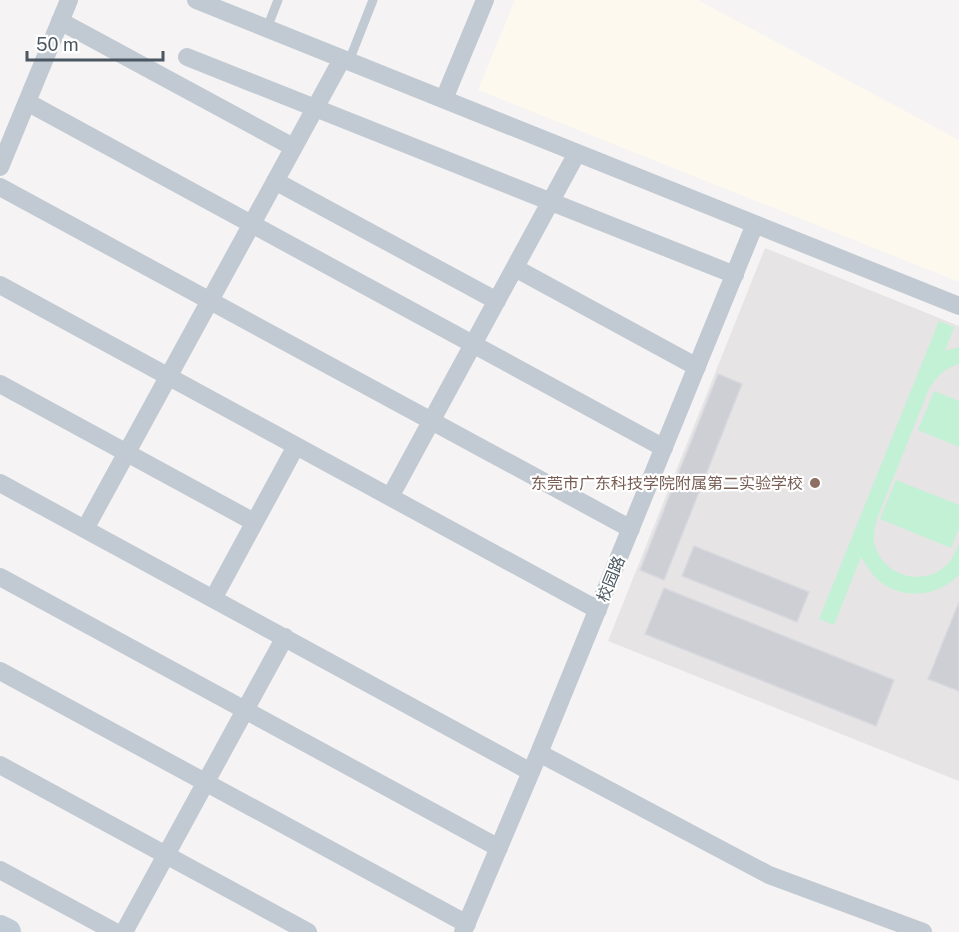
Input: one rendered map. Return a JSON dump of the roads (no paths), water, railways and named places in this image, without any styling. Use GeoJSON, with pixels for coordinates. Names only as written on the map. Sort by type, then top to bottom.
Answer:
{"type":"FeatureCollection","features":[{"type":"Feature","properties":{"kind":"main road"},"geometry":{"type":"LineString","coordinates":[[0,928],[8,932]]}},
{"type":"Feature","properties":{"kind":"street"},"geometry":{"type":"LineString","coordinates":[[0,167],[69,0]]}},
{"type":"Feature","properties":{"kind":"street"},"geometry":{"type":"LineString","coordinates":[[196,0],[959,306]]}},
{"type":"Feature","properties":{"kind":"street"},"geometry":{"type":"LineString","coordinates":[[444,99],[485,0]]}},
{"type":"Feature","properties":{"kind":"street"},"geometry":{"type":"LineString","coordinates":[[60,21],[293,147]]}},
{"type":"Feature","properties":{"kind":"street"},"geometry":{"type":"LineString","coordinates":[[188,57],[735,275]]}},
{"type":"Feature","properties":{"kind":"street"},"geometry":{"type":"LineString","coordinates":[[85,529],[293,147],[345,60]]}},
{"type":"Feature","properties":{"kind":"street"},"geometry":{"type":"LineString","coordinates":[[27,102],[664,448]]}},
{"type":"Feature","properties":{"kind":"street"},"geometry":{"type":"LineString","coordinates":[[390,497],[578,153]]}},
{"type":"Feature","properties":{"kind":"street"},"geometry":{"type":"LineString","coordinates":[[275,181],[497,301]]}},
{"type":"Feature","properties":{"kind":"street"},"geometry":{"type":"LineString","coordinates":[[0,186],[631,529]]}},
{"type":"Feature","properties":{"kind":"street","name":"校园路"},"geometry":{"type":"LineString","coordinates":[[465,928],[756,224]]}},
{"type":"Feature","properties":{"kind":"street"},"geometry":{"type":"LineString","coordinates":[[515,268],[697,367]]}},
{"type":"Feature","properties":{"kind":"street"},"geometry":{"type":"LineString","coordinates":[[0,285],[598,610]]}},
{"type":"Feature","properties":{"kind":"street"},"geometry":{"type":"LineString","coordinates":[[0,384],[254,522]]}},
{"type":"Feature","properties":{"kind":"street"},"geometry":{"type":"LineString","coordinates":[[213,598],[296,446]]}},
{"type":"Feature","properties":{"kind":"street"},"geometry":{"type":"LineString","coordinates":[[0,483],[531,772]]}},
{"type":"Feature","properties":{"kind":"street"},"geometry":{"type":"LineString","coordinates":[[0,577],[499,848]]}},
{"type":"Feature","properties":{"kind":"street"},"geometry":{"type":"LineString","coordinates":[[124,932],[285,638]]}},
{"type":"Feature","properties":{"kind":"street"},"geometry":{"type":"LineString","coordinates":[[0,671],[465,928]]}},
{"type":"Feature","properties":{"kind":"street"},"geometry":{"type":"LineString","coordinates":[[539,753],[769,875],[922,932]]}},
{"type":"Feature","properties":{"kind":"street"},"geometry":{"type":"LineString","coordinates":[[0,765],[308,932]]}},
{"type":"Feature","properties":{"kind":"street"},"geometry":{"type":"LineString","coordinates":[[0,870],[115,932]]}},
{"type":"Feature","properties":{"kind":"lane"},"geometry":{"type":"LineString","coordinates":[[267,28],[278,0]]}},
{"type":"Feature","properties":{"kind":"lane"},"geometry":{"type":"LineString","coordinates":[[345,60],[373,0]]}},
{"type":"Feature","properties":{"kind":"place","name":"东莞市广东科技学院附属第二实验学校"},"geometry":{"type":"Point","coordinates":[815,483]}}]}
